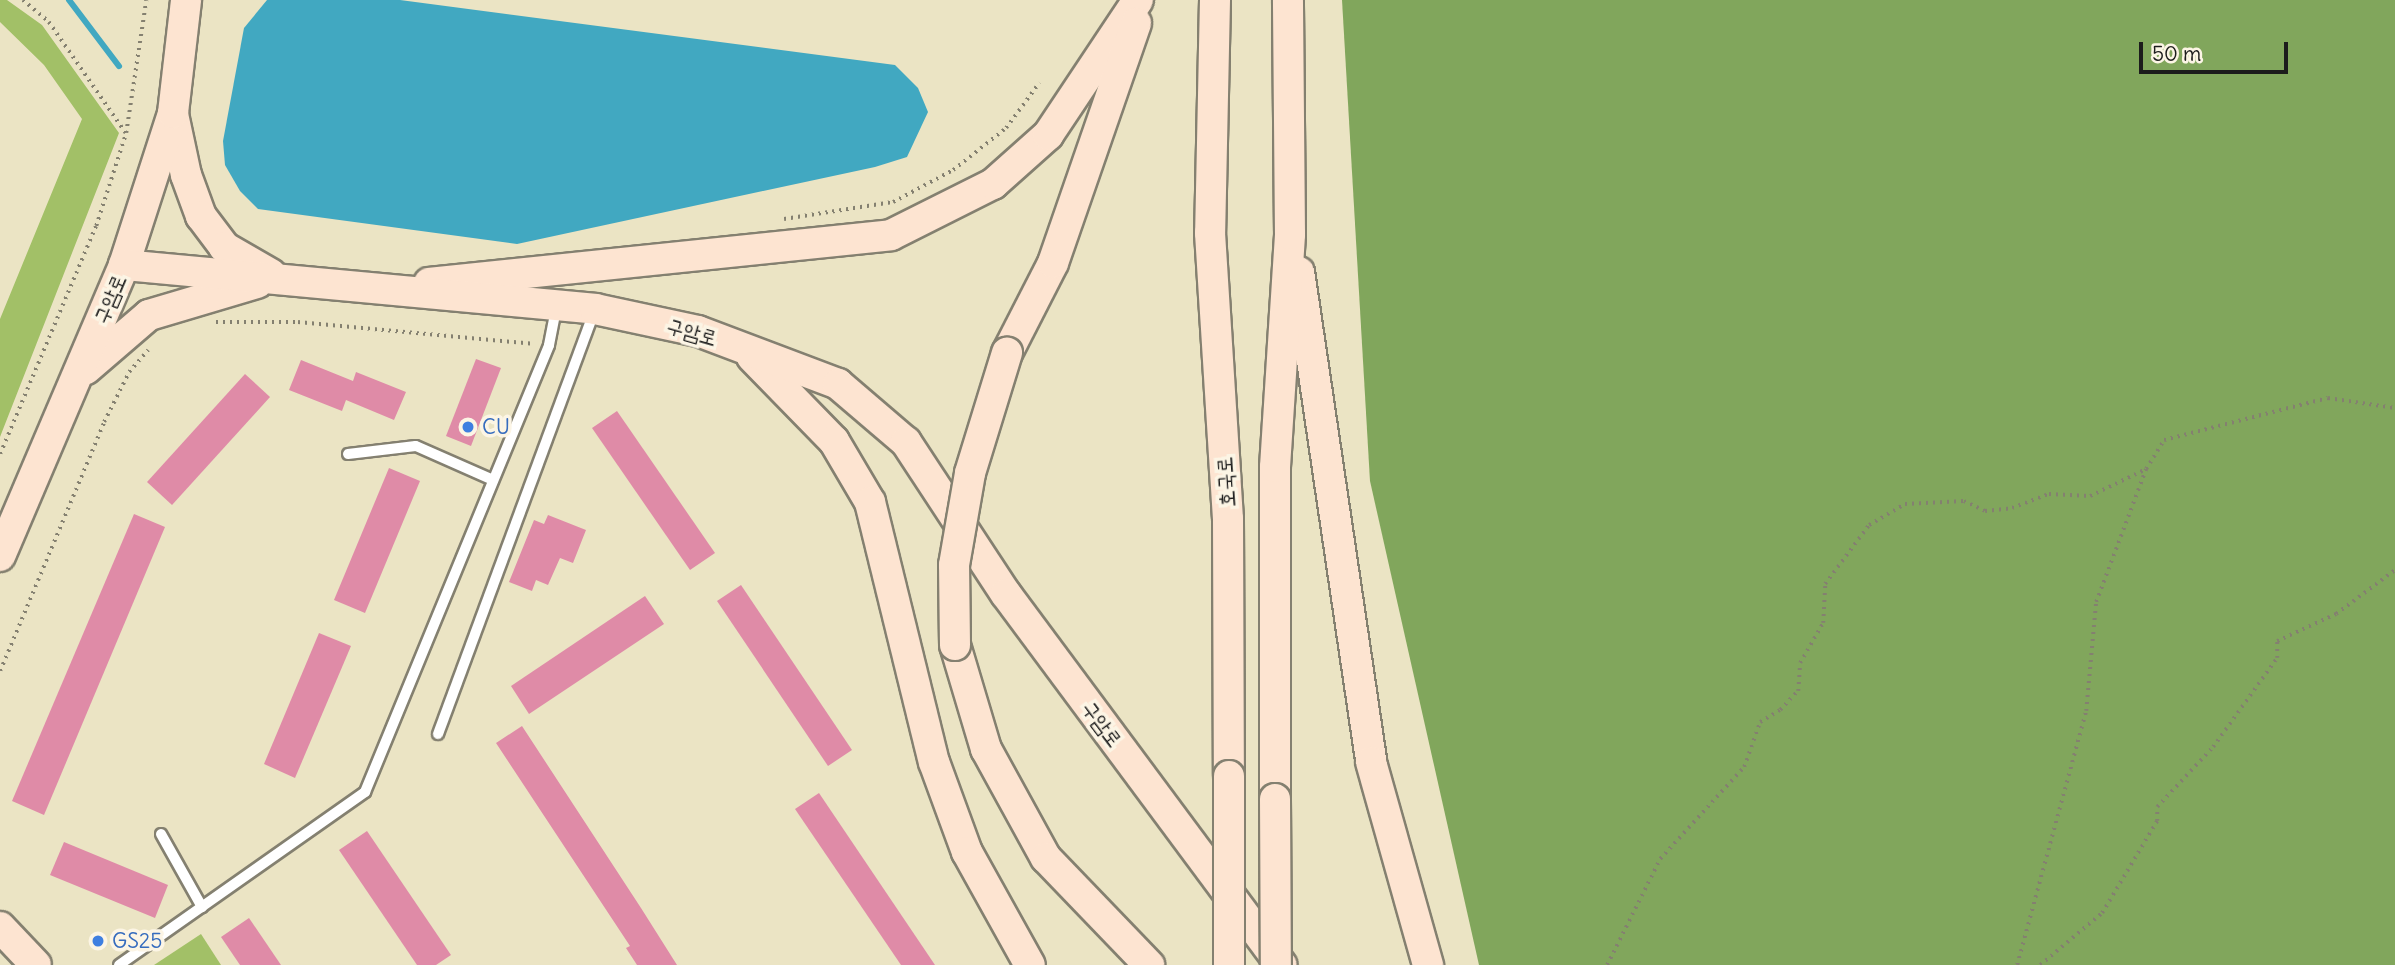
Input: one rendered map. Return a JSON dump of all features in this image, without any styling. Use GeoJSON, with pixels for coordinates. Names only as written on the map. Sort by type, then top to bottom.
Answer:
{"type":"FeatureCollection","features":[{"type":"Feature","properties":{"kind":"main road"},"geometry":{"type":"LineString","coordinates":[[124,265],[173,113],[186,0]]}},
{"type":"Feature","properties":{"kind":"main road"},"geometry":{"type":"LineString","coordinates":[[382,290],[475,275],[845,243],[891,235],[993,184],[1048,135],[1138,0]]}},
{"type":"Feature","properties":{"kind":"main road"},"geometry":{"type":"LineString","coordinates":[[1144,0],[1053,263],[1007,353],[970,473],[954,565],[955,645],[986,749],[1046,858],[1149,965]]}},
{"type":"Feature","properties":{"kind":"main road","name":"호국로"},"geometry":{"type":"LineString","coordinates":[[1215,0],[1210,233],[1228,519],[1229,965]]}},
{"type":"Feature","properties":{"kind":"main road"},"geometry":{"type":"LineString","coordinates":[[1279,965],[1275,799],[1275,467],[1290,234],[1288,0]]}},
{"type":"Feature","properties":{"kind":"main road"},"geometry":{"type":"LineString","coordinates":[[173,113],[186,175],[201,216],[224,247],[277,278]]}},
{"type":"Feature","properties":{"kind":"main road"},"geometry":{"type":"LineString","coordinates":[[1290,234],[1302,283],[1371,762],[1428,965]]}},
{"type":"Feature","properties":{"kind":"main road","name":"구암로"},"geometry":{"type":"LineString","coordinates":[[0,556],[124,265],[595,309],[698,331],[838,384],[906,442],[1006,594],[1279,965]]}},
{"type":"Feature","properties":{"kind":"main road"},"geometry":{"type":"LineString","coordinates":[[76,379],[149,315],[277,278]]}},
{"type":"Feature","properties":{"kind":"main road"},"geometry":{"type":"LineString","coordinates":[[744,349],[834,441],[870,502],[934,762],[967,852],[1030,965]]}},
{"type":"Feature","properties":{"kind":"main road"},"geometry":{"type":"LineString","coordinates":[[0,927],[36,965]]}},
{"type":"Feature","properties":{"kind":"lane"},"geometry":{"type":"LineString","coordinates":[[119,965],[365,792],[549,345],[557,306]]}},
{"type":"Feature","properties":{"kind":"lane"},"geometry":{"type":"LineString","coordinates":[[438,734],[595,309]]}},
{"type":"Feature","properties":{"kind":"lane"},"geometry":{"type":"LineString","coordinates":[[348,453],[416,446],[493,480]]}},
{"type":"Feature","properties":{"kind":"lane"},"geometry":{"type":"LineString","coordinates":[[161,834],[202,907]]}},
{"type":"Feature","properties":{"kind":"path"},"geometry":{"type":"LineString","coordinates":[[23,0],[49,22],[126,134]]}},
{"type":"Feature","properties":{"kind":"path"},"geometry":{"type":"LineString","coordinates":[[0,454],[96,226],[126,134],[146,0]]}},
{"type":"Feature","properties":{"kind":"path"},"geometry":{"type":"LineString","coordinates":[[772,221],[893,202],[953,170],[1006,128],[1039,83]]}},
{"type":"Feature","properties":{"kind":"path"},"geometry":{"type":"LineString","coordinates":[[211,322],[298,322],[549,345]]}},
{"type":"Feature","properties":{"kind":"path"},"geometry":{"type":"LineString","coordinates":[[0,671],[104,422],[129,372],[156,342]]}},
{"type":"Feature","properties":{"kind":"path"},"geometry":{"type":"LineString","coordinates":[[2017,965],[2086,711],[2096,602],[2146,469],[2164,440],[2224,422],[2328,398],[2395,408]]}},
{"type":"Feature","properties":{"kind":"path"},"geometry":{"type":"LineString","coordinates":[[1607,965],[1660,859],[1744,767],[1760,722],[1780,710],[1798,691],[1800,663],[1823,623],[1825,584],[1869,524],[1905,504],[1964,501],[1985,511],[2012,508],[2049,494],[2090,496],[2146,469]]}},
{"type":"Feature","properties":{"kind":"path"},"geometry":{"type":"LineString","coordinates":[[2040,965],[2102,913],[2157,821],[2157,807],[2213,747],[2277,658],[2277,641],[2336,614],[2395,570]]}},
{"type":"Feature","properties":{"kind":"green space"},"geometry":{"type":"Polygon","coordinates":[[[0,0],[7,0],[42,25],[119,133],[0,437],[0,319],[82,119],[44,65],[0,22],[0,0]]]}},
{"type":"Feature","properties":{"kind":"green space"},"geometry":{"type":"Polygon","coordinates":[[[1342,0],[2395,0],[2395,965],[1479,965],[1370,481],[1342,0]]]}},
{"type":"Feature","properties":{"kind":"green space"},"geometry":{"type":"Polygon","coordinates":[[[201,934],[221,965],[154,965],[201,934]]]}},
{"type":"Feature","properties":{"kind":"water"},"geometry":{"type":"Polygon","coordinates":[[[267,0],[400,0],[895,65],[918,88],[928,112],[907,157],[875,167],[517,244],[258,209],[240,191],[225,165],[223,141],[244,28],[267,0]]]}},
{"type":"Feature","properties":{"kind":"building"},"geometry":{"type":"Polygon","coordinates":[[[476,359],[501,368],[471,446],[446,436],[476,359]]]}},
{"type":"Feature","properties":{"kind":"building"},"geometry":{"type":"Polygon","coordinates":[[[301,360],[353,381],[356,372],[406,392],[394,420],[346,400],[342,411],[289,390],[301,360]]]}},
{"type":"Feature","properties":{"kind":"building"},"geometry":{"type":"Polygon","coordinates":[[[245,374],[270,397],[172,505],[147,482],[245,374]]]}},
{"type":"Feature","properties":{"kind":"building"},"geometry":{"type":"Polygon","coordinates":[[[617,411],[715,553],[690,570],[592,428],[617,411]]]}},
{"type":"Feature","properties":{"kind":"building"},"geometry":{"type":"Polygon","coordinates":[[[389,468],[420,481],[365,613],[334,600],[389,468]]]}},
{"type":"Feature","properties":{"kind":"building"},"geometry":{"type":"Polygon","coordinates":[[[134,514],[165,527],[44,815],[12,801],[134,514]]]}},
{"type":"Feature","properties":{"kind":"building"},"geometry":{"type":"Polygon","coordinates":[[[548,515],[586,530],[573,563],[560,558],[548,585],[536,580],[532,591],[509,582],[534,520],[544,524],[548,515]]]}},
{"type":"Feature","properties":{"kind":"building"},"geometry":{"type":"Polygon","coordinates":[[[741,585],[852,750],[828,766],[717,601],[741,585]]]}},
{"type":"Feature","properties":{"kind":"building"},"geometry":{"type":"Polygon","coordinates":[[[645,596],[664,624],[529,714],[511,686],[645,596]]]}},
{"type":"Feature","properties":{"kind":"building"},"geometry":{"type":"Polygon","coordinates":[[[319,633],[351,646],[295,778],[264,764],[319,633]]]}},
{"type":"Feature","properties":{"kind":"building"},"geometry":{"type":"Polygon","coordinates":[[[522,726],[677,965],[637,965],[626,948],[630,946],[496,743],[522,726]]]}},
{"type":"Feature","properties":{"kind":"building"},"geometry":{"type":"Polygon","coordinates":[[[819,793],[935,965],[901,965],[795,809],[819,793]]]}},
{"type":"Feature","properties":{"kind":"building"},"geometry":{"type":"Polygon","coordinates":[[[367,831],[451,955],[436,965],[417,965],[339,850],[367,831]]]}},
{"type":"Feature","properties":{"kind":"building"},"geometry":{"type":"Polygon","coordinates":[[[64,842],[168,885],[155,918],[50,875],[64,842]]]}},
{"type":"Feature","properties":{"kind":"building"},"geometry":{"type":"Polygon","coordinates":[[[249,918],[281,965],[240,965],[221,937],[249,918]]]}},
{"type":"Feature","properties":{"kind":"waterway"},"geometry":{"type":"LineString","coordinates":[[69,0],[119,66]]}},
{"type":"Feature","properties":{"kind":"place","name":"CU"},"geometry":{"type":"Point","coordinates":[468,427]}},
{"type":"Feature","properties":{"kind":"place","name":"GS25"},"geometry":{"type":"Point","coordinates":[98,941]}}]}
